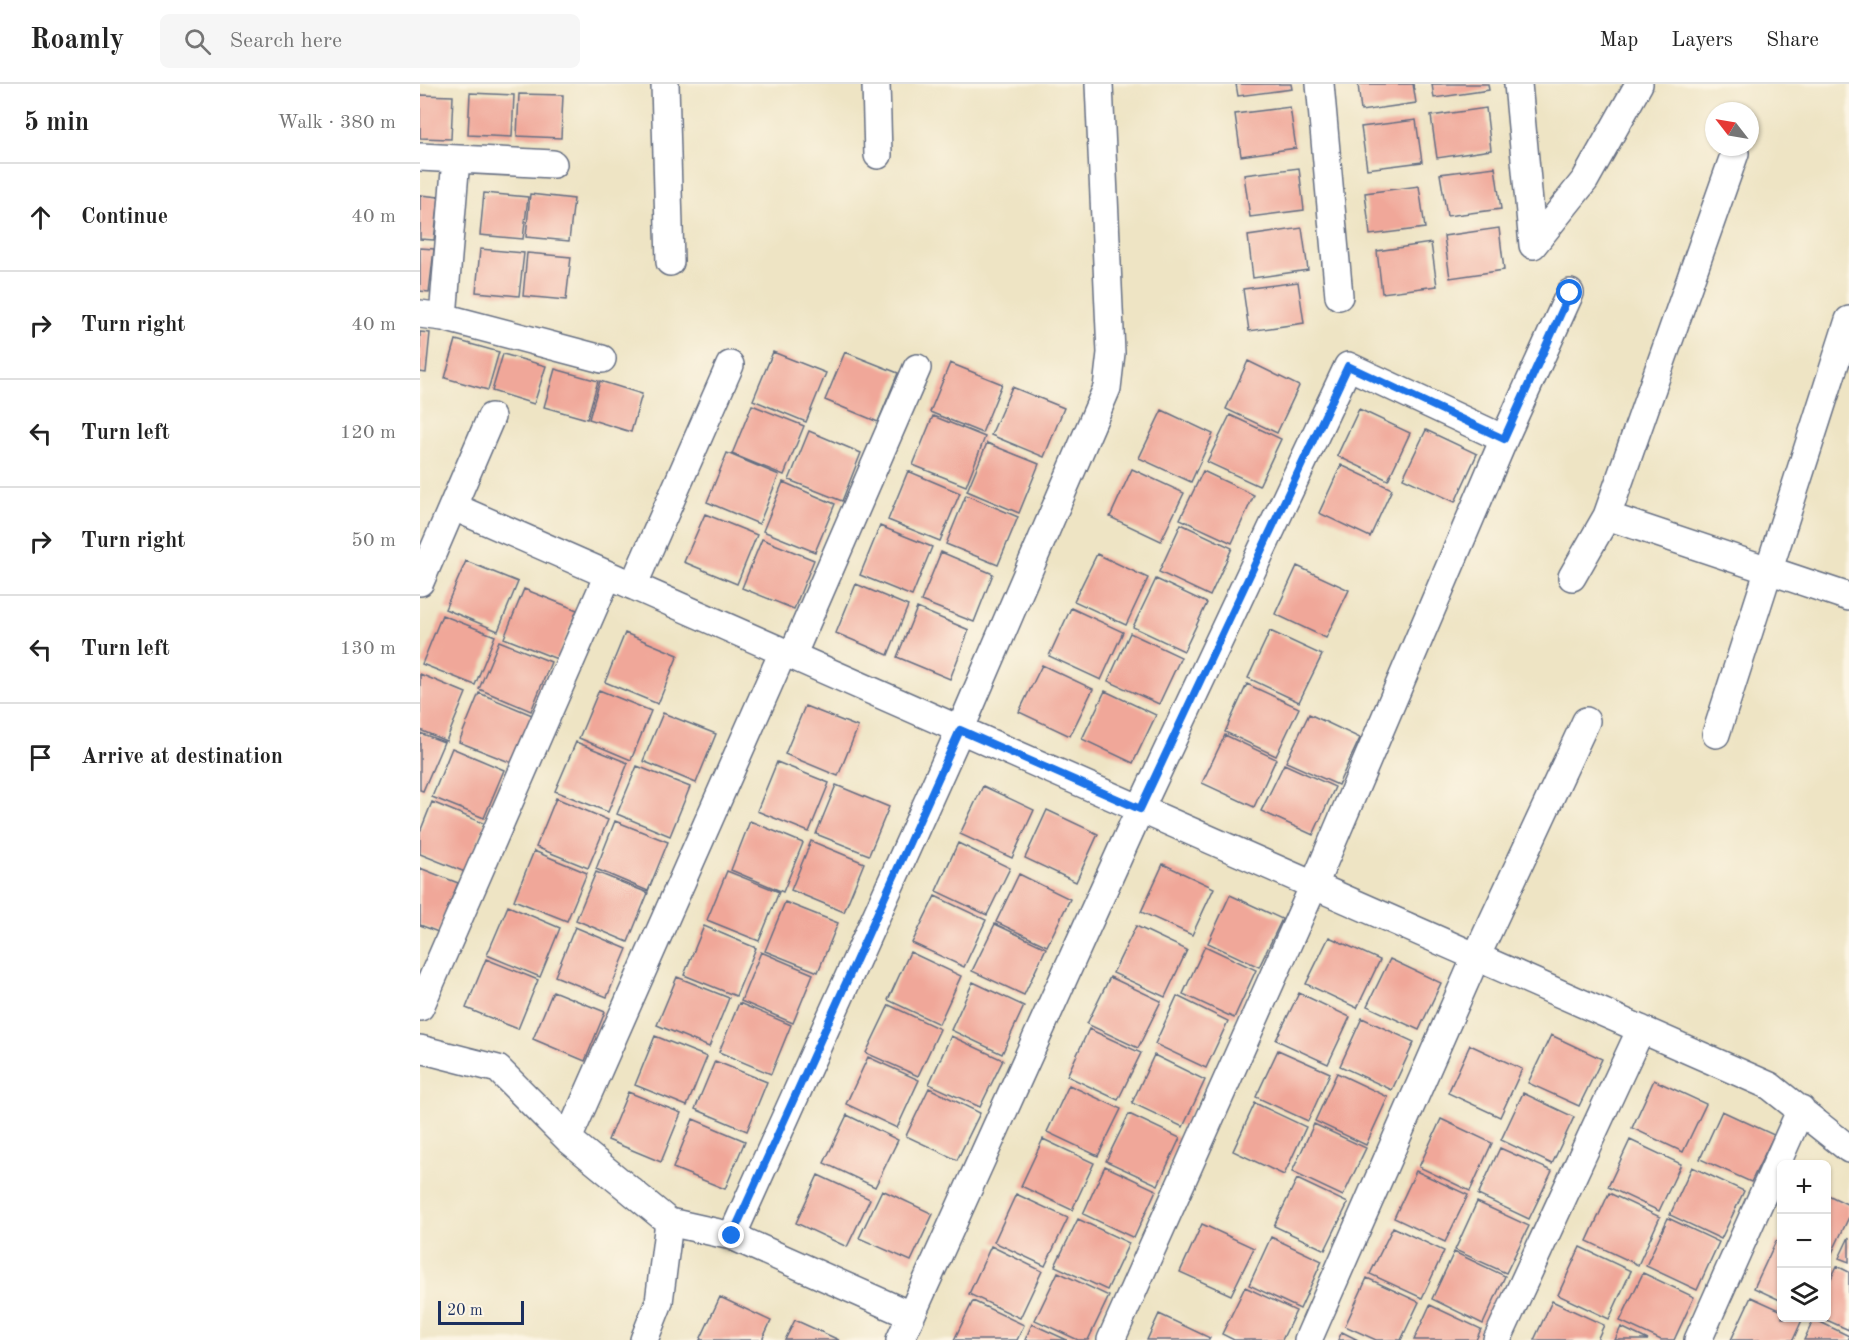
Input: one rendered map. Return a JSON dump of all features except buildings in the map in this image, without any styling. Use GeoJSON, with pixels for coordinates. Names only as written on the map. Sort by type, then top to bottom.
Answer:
{"type":"FeatureCollection","features":[{"type":"Feature","properties":{"kind":"street"},"geometry":{"type":"LineString","coordinates":[[665,84],[670,262]]}},
{"type":"Feature","properties":{"kind":"street"},"geometry":{"type":"LineString","coordinates":[[876,84],[878,155]]}},
{"type":"Feature","properties":{"kind":"street"},"geometry":{"type":"LineString","coordinates":[[732,1236],[960,730],[1107,388],[1111,352],[1099,84]]}},
{"type":"Feature","properties":{"kind":"street"},"geometry":{"type":"LineString","coordinates":[[1320,84],[1339,296]]}},
{"type":"Feature","properties":{"kind":"street"},"geometry":{"type":"LineString","coordinates":[[1518,84],[1533,244],[1585,180],[1639,84]]}},
{"type":"Feature","properties":{"kind":"street"},"geometry":{"type":"LineString","coordinates":[[1572,577],[1607,516],[1734,156]]}},
{"type":"Feature","properties":{"kind":"street"},"geometry":{"type":"LineString","coordinates":[[420,157],[553,164]]}},
{"type":"Feature","properties":{"kind":"street"},"geometry":{"type":"LineString","coordinates":[[456,159],[432,316],[602,359]]}},
{"type":"Feature","properties":{"kind":"street"},"geometry":{"type":"LineString","coordinates":[[1111,1340],[1314,885],[1504,439],[1570,293]]}},
{"type":"Feature","properties":{"kind":"street"},"geometry":{"type":"LineString","coordinates":[[1716,734],[1849,321]]}},
{"type":"Feature","properties":{"kind":"street"},"geometry":{"type":"LineString","coordinates":[[633,586],[730,365]]}},
{"type":"Feature","properties":{"kind":"street"},"geometry":{"type":"LineString","coordinates":[[900,1340],[1140,809],[1348,366],[1504,439]]}},
{"type":"Feature","properties":{"kind":"street"},"geometry":{"type":"LineString","coordinates":[[568,1139],[917,368]]}},
{"type":"Feature","properties":{"kind":"street"},"geometry":{"type":"LineString","coordinates":[[420,582],[491,417]]}},
{"type":"Feature","properties":{"kind":"street"},"geometry":{"type":"LineString","coordinates":[[454,507],[1770,1086],[1849,1149]]}},
{"type":"Feature","properties":{"kind":"street"},"geometry":{"type":"LineString","coordinates":[[1607,516],[1849,597]]}},
{"type":"Feature","properties":{"kind":"street"},"geometry":{"type":"LineString","coordinates":[[420,1007],[608,575]]}},
{"type":"Feature","properties":{"kind":"street"},"geometry":{"type":"LineString","coordinates":[[1308,1340],[1476,957],[1586,721]]}},
{"type":"Feature","properties":{"kind":"street"},"geometry":{"type":"LineString","coordinates":[[1497,1340],[1641,1029]]}},
{"type":"Feature","properties":{"kind":"street"},"geometry":{"type":"LineString","coordinates":[[420,1049],[498,1069],[568,1139],[669,1222],[732,1236],[910,1315]]}},
{"type":"Feature","properties":{"kind":"street"},"geometry":{"type":"LineString","coordinates":[[1698,1340],[1801,1109]]}},
{"type":"Feature","properties":{"kind":"street"},"geometry":{"type":"LineString","coordinates":[[644,1340],[659,1302],[669,1222]]}},
{"type":"Feature","properties":{"kind":"route"},"geometry":{"type":"LineString","coordinates":[[732,1236],[960,730],[1140,809],[1348,366],[1504,439],[1570,293]]}}]}
